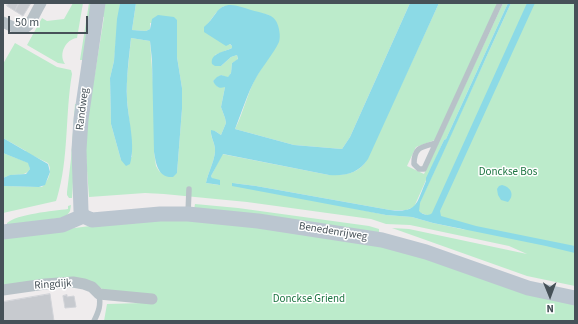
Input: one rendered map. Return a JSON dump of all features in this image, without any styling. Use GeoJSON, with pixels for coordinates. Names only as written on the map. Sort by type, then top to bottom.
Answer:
{"type":"FeatureCollection","features":[{"type":"Feature","properties":{"kind":"street"},"geometry":{"type":"LineString","coordinates":[[3,22],[15,29],[27,27],[41,3]]}},
{"type":"Feature","properties":{"kind":"street","name":"Randweg"},"geometry":{"type":"LineString","coordinates":[[83,216],[81,211],[79,150],[85,92],[98,3]]}},
{"type":"Feature","properties":{"kind":"street","name":"Benedenrijweg"},"geometry":{"type":"LineString","coordinates":[[83,216],[92,220],[160,214],[188,214],[258,221],[382,240],[426,252],[528,288],[575,298]]}},
{"type":"Feature","properties":{"kind":"street"},"geometry":{"type":"LineString","coordinates":[[3,232],[62,225],[83,216]]}},
{"type":"Feature","properties":{"kind":"street","name":"Ringdijk"},"geometry":{"type":"LineString","coordinates":[[3,290],[73,282],[92,287],[99,294],[152,299]]}},
{"type":"Feature","properties":{"kind":"lane"},"geometry":{"type":"LineString","coordinates":[[436,143],[422,146],[416,151],[414,164],[419,169],[424,169],[436,143],[500,3]]}},
{"type":"Feature","properties":{"kind":"lane"},"geometry":{"type":"LineString","coordinates":[[188,214],[189,189]]}},
{"type":"Feature","properties":{"kind":"lane"},"geometry":{"type":"LineString","coordinates":[[94,321],[101,304],[99,294]]}},
{"type":"Feature","properties":{"kind":"green space"},"geometry":{"type":"Polygon","coordinates":[[[73,3],[83,3],[77,38],[70,41],[64,48],[62,56],[65,64],[58,63],[27,45],[42,18],[47,21],[64,19],[73,3]]]}},
{"type":"Feature","properties":{"kind":"green space"},"geometry":{"type":"Polygon","coordinates":[[[89,3],[93,3],[84,60],[80,60],[89,3]]]}},
{"type":"Feature","properties":{"kind":"green space","name":"Donckse Bos"},"geometry":{"type":"Polygon","coordinates":[[[103,3],[120,3],[114,61],[110,78],[111,124],[121,160],[132,157],[127,100],[127,78],[131,38],[150,41],[154,97],[154,152],[156,166],[164,175],[177,173],[182,109],[182,88],[177,57],[177,25],[150,23],[150,29],[146,31],[132,30],[136,3],[410,3],[350,137],[342,149],[294,145],[235,129],[255,79],[279,41],[269,15],[224,6],[218,10],[205,27],[232,46],[232,48],[215,55],[215,66],[221,66],[231,57],[237,55],[238,60],[232,63],[231,73],[228,78],[221,75],[213,81],[218,87],[225,87],[221,107],[226,123],[221,135],[215,131],[211,131],[215,152],[206,183],[219,185],[211,176],[222,154],[329,175],[349,174],[357,170],[365,163],[439,3],[498,3],[435,140],[416,147],[407,166],[424,174],[503,3],[508,3],[414,207],[406,210],[390,210],[232,183],[386,215],[412,217],[466,230],[416,211],[511,3],[575,3],[575,286],[527,276],[392,228],[409,229],[527,254],[509,246],[410,225],[386,224],[371,219],[247,202],[164,194],[145,193],[89,197],[86,156],[86,119],[104,17],[101,16],[103,3]]]}},
{"type":"Feature","properties":{"kind":"green space"},"geometry":{"type":"Polygon","coordinates":[[[15,43],[57,67],[71,70],[72,74],[63,168],[56,201],[3,213],[3,186],[42,187],[48,179],[50,173],[48,163],[25,152],[26,151],[3,138],[3,64],[15,43]]]}},
{"type":"Feature","properties":{"kind":"green space"},"geometry":{"type":"Polygon","coordinates":[[[75,104],[78,104],[72,198],[69,198],[67,192],[75,104]]]}},
{"type":"Feature","properties":{"kind":"green space"},"geometry":{"type":"Polygon","coordinates":[[[3,153],[29,163],[30,169],[24,174],[11,175],[3,178],[3,153]]]}},
{"type":"Feature","properties":{"kind":"green space"},"geometry":{"type":"Polygon","coordinates":[[[195,204],[238,208],[369,226],[379,229],[379,235],[194,210],[195,204]]]}},
{"type":"Feature","properties":{"kind":"green space"},"geometry":{"type":"Polygon","coordinates":[[[71,205],[70,211],[66,217],[7,226],[7,223],[19,217],[36,213],[68,209],[68,206],[71,205]]]}},
{"type":"Feature","properties":{"kind":"green space","name":"Donckse Griend"},"geometry":{"type":"Polygon","coordinates":[[[181,218],[377,243],[575,303],[575,321],[104,321],[107,304],[142,303],[109,293],[99,287],[3,288],[3,237],[130,221],[181,218]]]}},
{"type":"Feature","properties":{"kind":"water"},"geometry":{"type":"Polygon","coordinates":[[[120,3],[136,3],[132,30],[146,31],[150,29],[152,19],[158,15],[174,17],[177,20],[177,57],[182,88],[182,109],[177,173],[173,177],[168,177],[161,173],[157,165],[154,152],[152,60],[150,41],[131,38],[127,91],[132,140],[132,157],[130,164],[126,166],[121,160],[111,124],[110,78],[114,61],[117,19],[120,3]]]}},
{"type":"Feature","properties":{"kind":"water"},"geometry":{"type":"Polygon","coordinates":[[[410,3],[439,3],[368,159],[360,168],[351,173],[329,175],[223,154],[211,176],[212,178],[220,180],[220,185],[206,183],[215,152],[211,130],[221,135],[226,123],[221,107],[225,87],[218,87],[213,81],[221,75],[228,77],[231,73],[232,63],[238,59],[237,55],[231,57],[221,66],[215,66],[212,64],[213,57],[215,55],[232,48],[230,44],[226,46],[204,32],[204,27],[223,6],[232,5],[271,16],[276,21],[280,37],[274,51],[253,84],[235,129],[294,145],[342,149],[350,137],[410,3]]]}},
{"type":"Feature","properties":{"kind":"water"},"geometry":{"type":"Polygon","coordinates":[[[508,3],[511,3],[420,203],[419,211],[427,215],[432,213],[527,3],[535,3],[440,211],[441,216],[476,226],[575,246],[575,253],[433,223],[412,217],[386,215],[232,186],[232,183],[256,186],[390,210],[399,211],[411,208],[418,201],[426,178],[444,140],[446,139],[508,3]]]}},
{"type":"Feature","properties":{"kind":"water"},"geometry":{"type":"Polygon","coordinates":[[[3,138],[48,164],[50,172],[45,185],[39,187],[3,186],[3,178],[10,175],[26,174],[30,169],[28,163],[3,153],[3,138]]]}},
{"type":"Feature","properties":{"kind":"water"},"geometry":{"type":"Polygon","coordinates":[[[502,185],[510,189],[512,194],[508,202],[501,200],[498,195],[497,189],[502,185]]]}},
{"type":"Feature","properties":{"kind":"building"},"geometry":{"type":"Polygon","coordinates":[[[8,3],[19,3],[15,11],[7,6],[8,3]]]}},
{"type":"Feature","properties":{"kind":"building"},"geometry":{"type":"Polygon","coordinates":[[[19,3],[31,3],[23,16],[15,11],[19,3]]]}},
{"type":"Feature","properties":{"kind":"building"},"geometry":{"type":"Polygon","coordinates":[[[50,294],[54,321],[3,321],[3,302],[50,294]]]}},
{"type":"Feature","properties":{"kind":"building"},"geometry":{"type":"Polygon","coordinates":[[[67,295],[67,297],[74,296],[76,307],[65,308],[63,296],[67,295]]]}}]}
